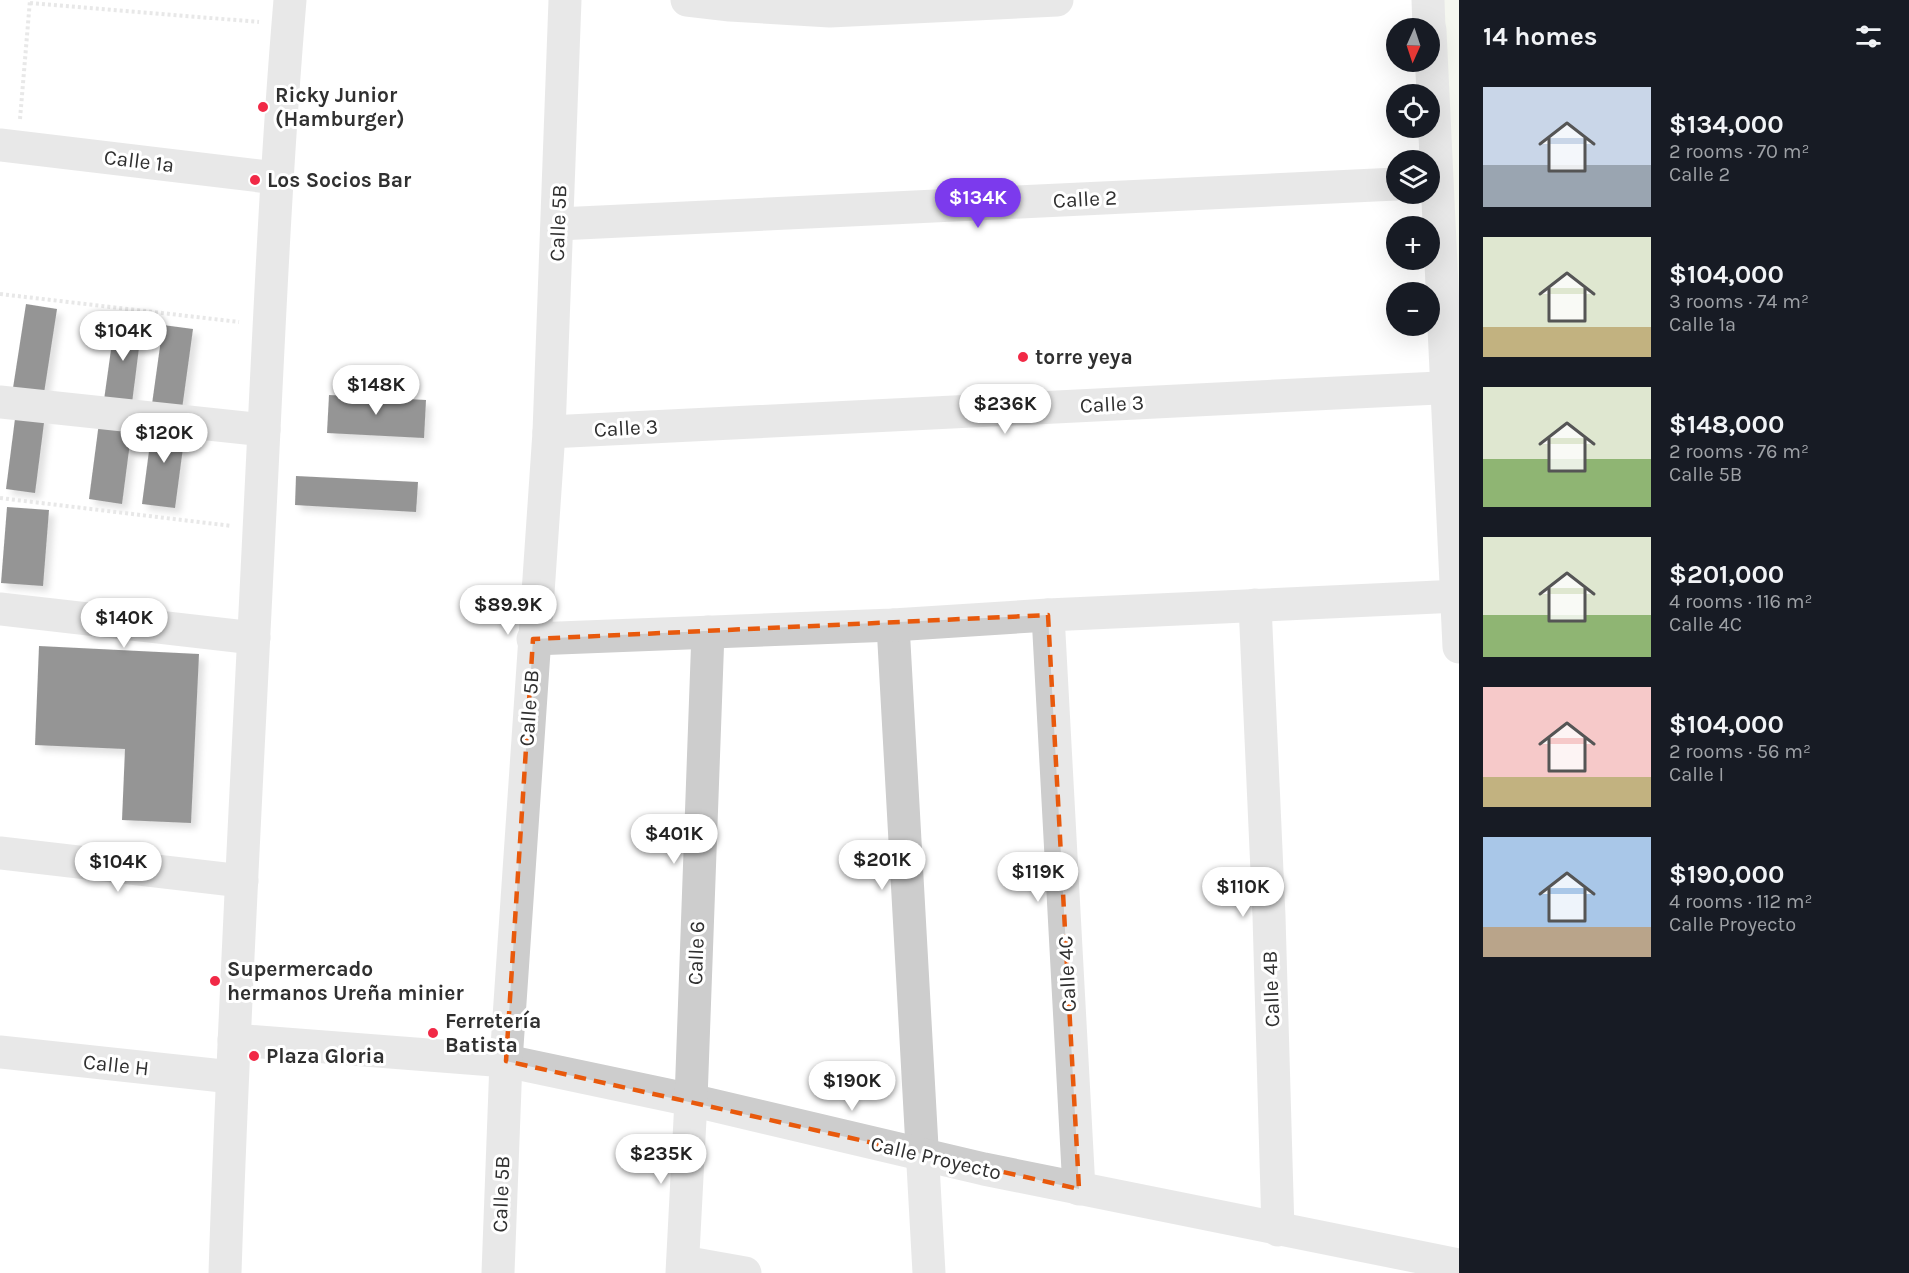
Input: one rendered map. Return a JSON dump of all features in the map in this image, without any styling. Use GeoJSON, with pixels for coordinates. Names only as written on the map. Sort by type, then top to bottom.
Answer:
{"type":"FeatureCollection","features":[{"type":"Feature","properties":{"kind":"street","name":"Calle 5B"},"geometry":{"type":"LineString","coordinates":[[498,1273],[506,1061],[533,639],[549,432],[566,0]]}},
{"type":"Feature","properties":{"kind":"street"},"geometry":{"type":"LineString","coordinates":[[687,0],[730,5],[1057,0]]}},
{"type":"Feature","properties":{"kind":"street"},"geometry":{"type":"LineString","coordinates":[[1428,0],[1429,18]]}},
{"type":"Feature","properties":{"kind":"street"},"geometry":{"type":"LineString","coordinates":[[225,1273],[232,1077],[264,430],[277,177],[289,12]]}},
{"type":"Feature","properties":{"kind":"street"},"geometry":{"type":"LineString","coordinates":[[1431,72],[1432,150]]}},
{"type":"Feature","properties":{"kind":"street","name":"Calle 1a"},"geometry":{"type":"LineString","coordinates":[[9,146],[277,177]]}},
{"type":"Feature","properties":{"kind":"street","name":"Calle 2"},"geometry":{"type":"LineString","coordinates":[[558,224],[1386,184]]}},
{"type":"Feature","properties":{"kind":"street"},"geometry":{"type":"LineString","coordinates":[[1434,204],[1453,388],[1459,647]]}},
{"type":"Feature","properties":{"kind":"street","name":"Calle 3"},"geometry":{"type":"LineString","coordinates":[[549,432],[1453,388]]}},
{"type":"Feature","properties":{"kind":"street"},"geometry":{"type":"LineString","coordinates":[[0,402],[264,430]]}},
{"type":"Feature","properties":{"kind":"street"},"geometry":{"type":"LineString","coordinates":[[533,639],[893,625],[1048,615],[1458,596]]}},
{"type":"Feature","properties":{"kind":"street","name":"Calle 4B"},"geometry":{"type":"LineString","coordinates":[[1256,605],[1269,916],[1278,1230]]}},
{"type":"Feature","properties":{"kind":"street"},"geometry":{"type":"LineString","coordinates":[[0,609],[254,638]]}},
{"type":"Feature","properties":{"kind":"street","name":"Calle 4C"},"geometry":{"type":"LineString","coordinates":[[1048,615],[1079,1189]]}},
{"type":"Feature","properties":{"kind":"street"},"geometry":{"type":"LineString","coordinates":[[893,625],[929,1273]]}},
{"type":"Feature","properties":{"kind":"street","name":"Calle 6"},"geometry":{"type":"LineString","coordinates":[[682,1268],[691,1100],[708,632]]}},
{"type":"Feature","properties":{"kind":"street"},"geometry":{"type":"LineString","coordinates":[[0,853],[242,881]]}},
{"type":"Feature","properties":{"kind":"street","name":"Calle Proyecto"},"geometry":{"type":"LineString","coordinates":[[234,1040],[506,1061],[691,1100],[1079,1189],[1459,1265]]}},
{"type":"Feature","properties":{"kind":"street","name":"Calle H"},"geometry":{"type":"LineString","coordinates":[[0,1052],[232,1077]]}},
{"type":"Feature","properties":{"kind":"street"},"geometry":{"type":"LineString","coordinates":[[682,1268],[745,1273]]}},
{"type":"Feature","properties":{"kind":"path"},"geometry":{"type":"LineString","coordinates":[[9,146],[30,1],[289,12]]}},
{"type":"Feature","properties":{"kind":"path"},"geometry":{"type":"LineString","coordinates":[[0,294],[270,326]]}},
{"type":"Feature","properties":{"kind":"path"},"geometry":{"type":"LineString","coordinates":[[0,498],[260,529]]}},
{"type":"Feature","properties":{"kind":"highlighted area"},"geometry":{"type":"Polygon","coordinates":[[[1048,615],[1079,1189],[506,1061],[533,639],[1048,615]]]}},
{"type":"Feature","properties":{"kind":"green space"},"geometry":{"type":"Polygon","coordinates":[[[1434,0],[1459,0],[1459,361],[1439,72],[1440,18],[1435,18],[1434,0]]]}},
{"type":"Feature","properties":{"kind":"building"},"geometry":{"type":"Polygon","coordinates":[[[26,304],[57,309],[44,393],[13,388],[26,304]]]}},
{"type":"Feature","properties":{"kind":"building"},"geometry":{"type":"Polygon","coordinates":[[[115,321],[142,324],[132,403],[104,400],[115,321]]]}},
{"type":"Feature","properties":{"kind":"building"},"geometry":{"type":"Polygon","coordinates":[[[163,325],[193,329],[182,409],[152,404],[163,325]]]}},
{"type":"Feature","properties":{"kind":"building"},"geometry":{"type":"Polygon","coordinates":[[[329,395],[426,400],[424,438],[327,433],[329,395]]]}},
{"type":"Feature","properties":{"kind":"building"},"geometry":{"type":"Polygon","coordinates":[[[16,411],[45,415],[35,493],[6,489],[16,411]]]}},
{"type":"Feature","properties":{"kind":"building"},"geometry":{"type":"Polygon","coordinates":[[[100,415],[133,419],[122,504],[89,499],[100,415]]]}},
{"type":"Feature","properties":{"kind":"building"},"geometry":{"type":"Polygon","coordinates":[[[153,421],[186,425],[175,508],[142,504],[153,421]]]}},
{"type":"Feature","properties":{"kind":"building"},"geometry":{"type":"Polygon","coordinates":[[[296,476],[418,482],[416,512],[295,505],[296,476]]]}},
{"type":"Feature","properties":{"kind":"building"},"geometry":{"type":"Polygon","coordinates":[[[7,507],[49,510],[43,586],[1,583],[7,507]]]}},
{"type":"Feature","properties":{"kind":"building"},"geometry":{"type":"Polygon","coordinates":[[[39,646],[199,654],[191,823],[122,820],[125,749],[35,745],[39,646]]]}},
{"type":"Feature","properties":{"kind":"place","name":"Ricky Junior (Hamburger)"},"geometry":{"type":"Point","coordinates":[263,107]}},
{"type":"Feature","properties":{"kind":"place","name":"Los Socios Bar"},"geometry":{"type":"Point","coordinates":[255,180]}},
{"type":"Feature","properties":{"kind":"place","name":"torre yeya"},"geometry":{"type":"Point","coordinates":[1023,357]}},
{"type":"Feature","properties":{"kind":"place","name":"Supermercado hermanos Ureña minier"},"geometry":{"type":"Point","coordinates":[215,981]}},
{"type":"Feature","properties":{"kind":"place","name":"Ferretería Batista"},"geometry":{"type":"Point","coordinates":[433,1033]}},
{"type":"Feature","properties":{"kind":"place","name":"Plaza Gloria"},"geometry":{"type":"Point","coordinates":[254,1056]}}]}
